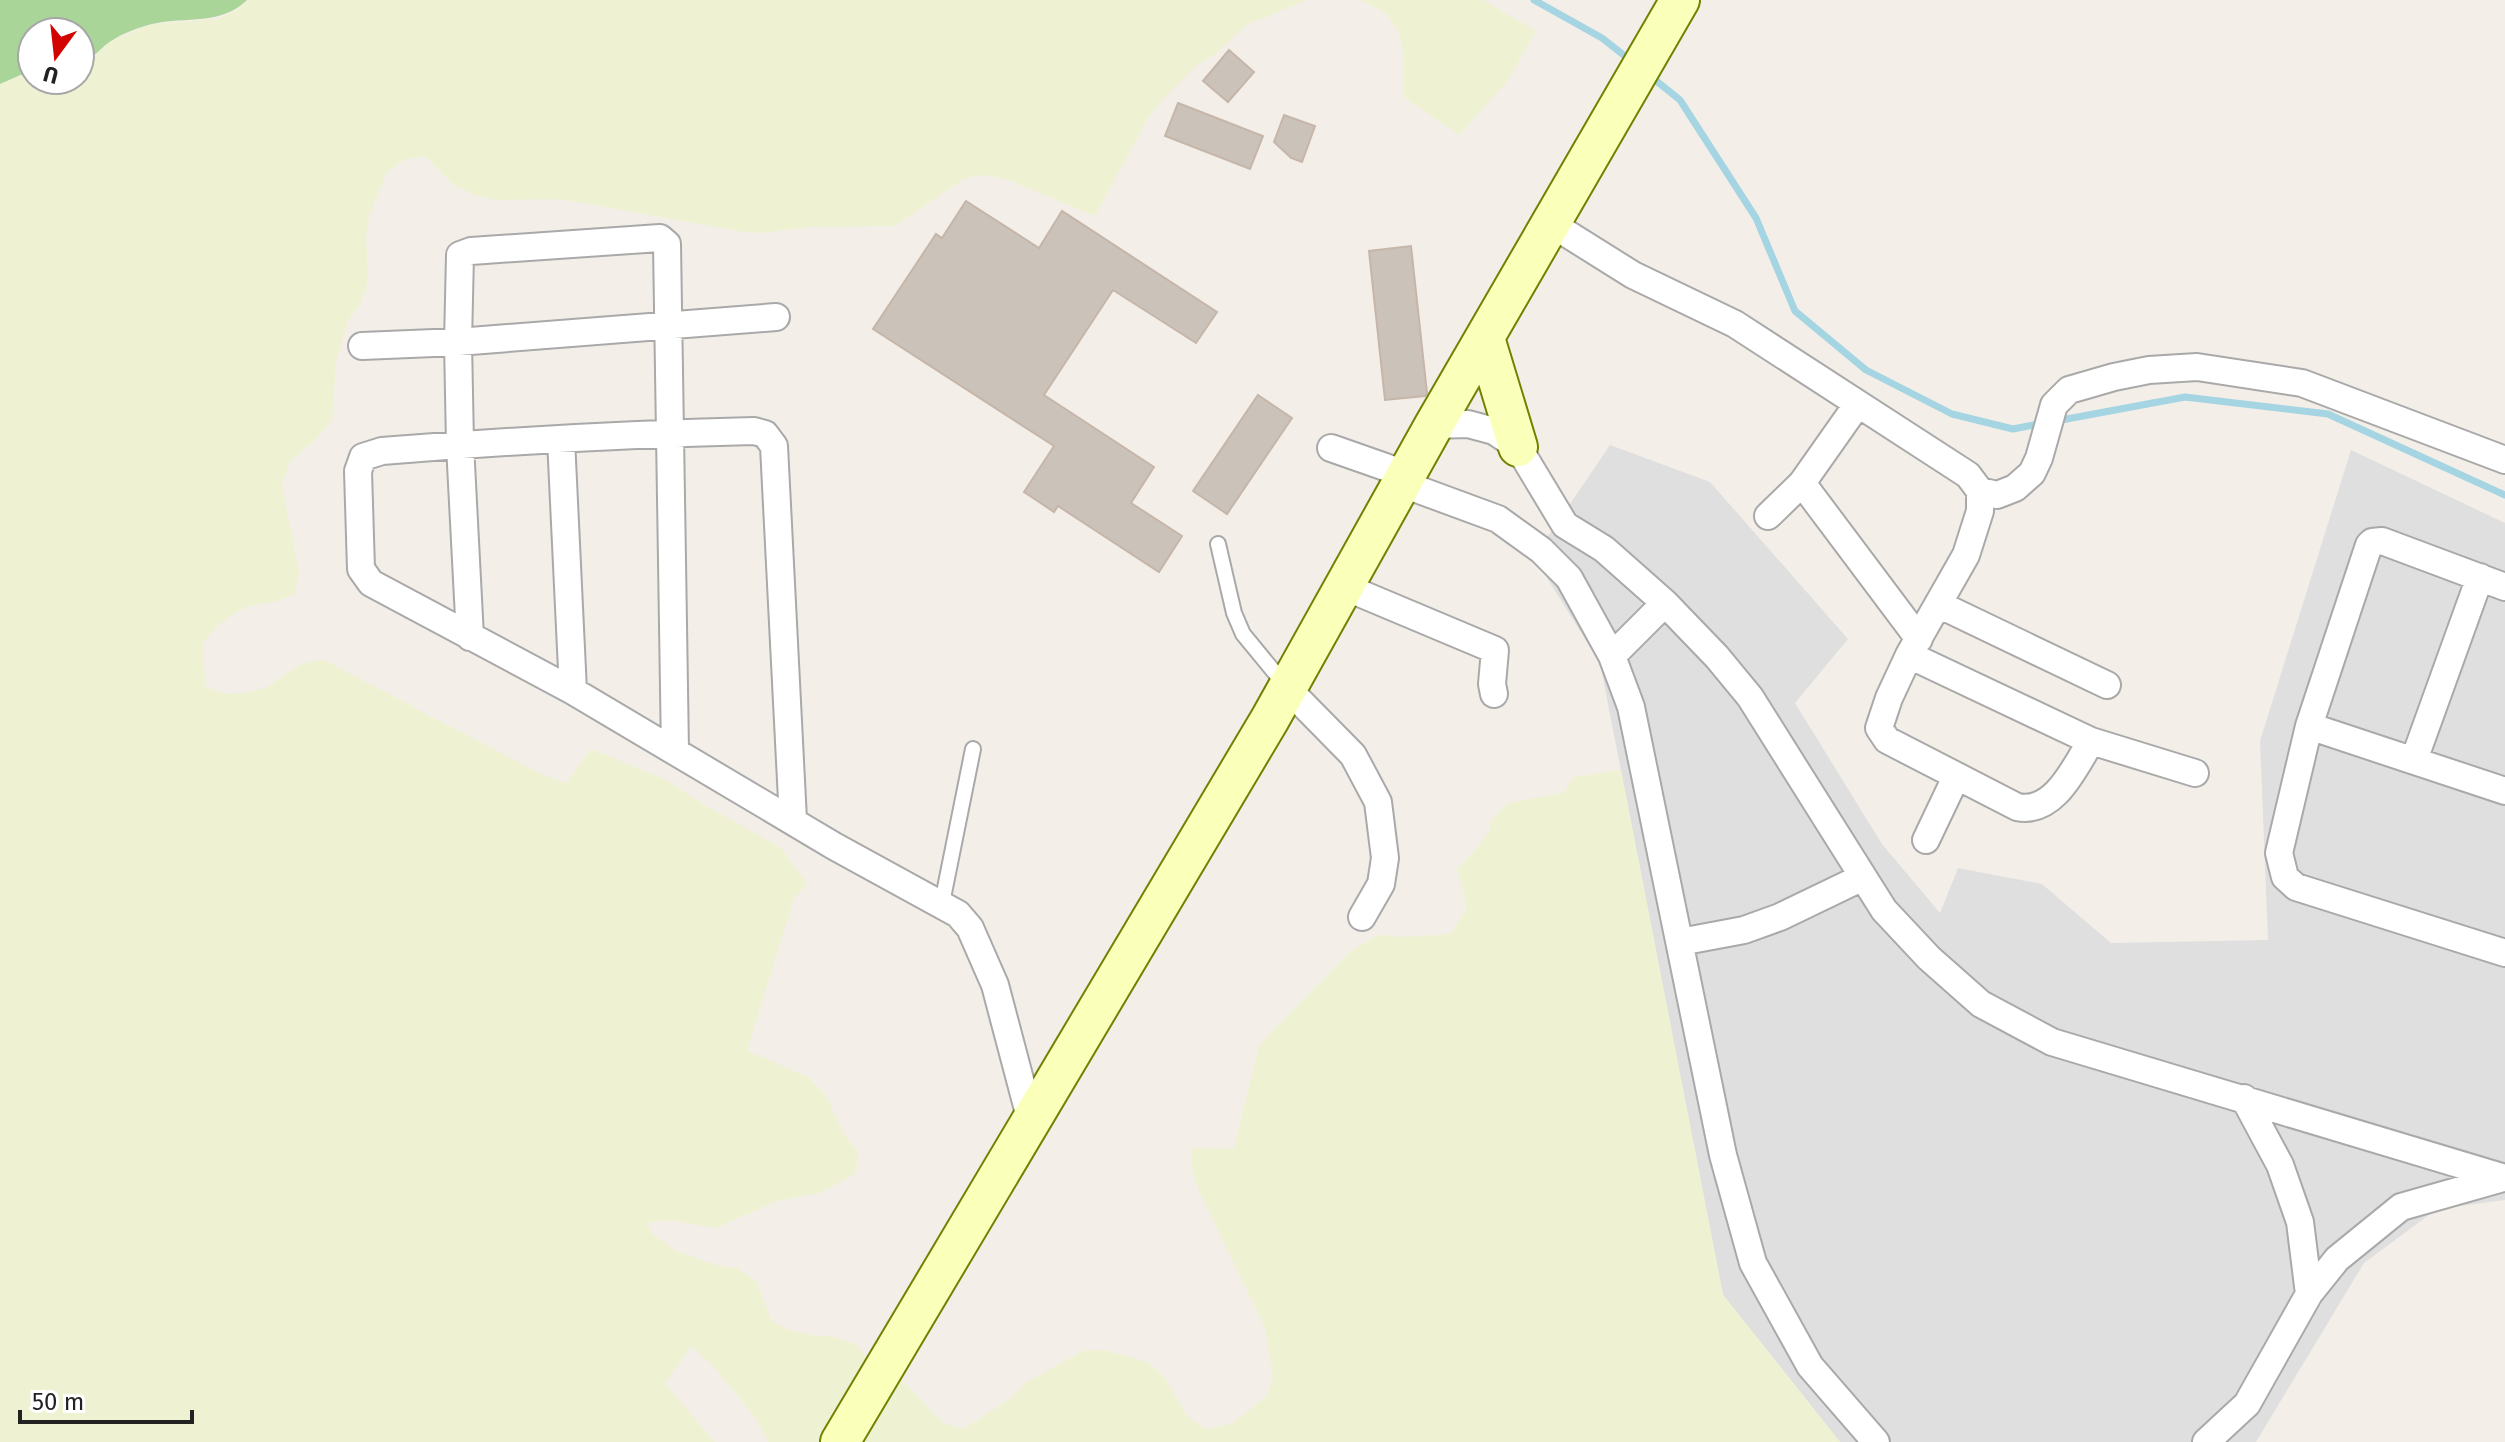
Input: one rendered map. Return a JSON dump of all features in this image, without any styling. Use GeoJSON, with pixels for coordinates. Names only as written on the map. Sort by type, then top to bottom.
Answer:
{"type":"FeatureCollection","features":[{"type":"Feature","properties":{"kind":"street"},"geometry":{"type":"LineString","coordinates":[[840,1442],[1108,995],[1674,12]]}},
{"type":"Feature","properties":{"kind":"street"},"geometry":{"type":"LineString","coordinates":[[1550,223],[1633,275],[1735,324],[1968,475],[1980,491],[1980,511],[1966,555],[1889,698],[1879,728],[1887,740],[2003,802],[2031,808],[2064,786],[2091,741]]}},
{"type":"Feature","properties":{"kind":"street"},"geometry":{"type":"LineString","coordinates":[[470,637],[460,445],[459,257],[463,252],[471,251],[660,238],[667,244],[675,751]]}},
{"type":"Feature","properties":{"kind":"street"},"geometry":{"type":"LineString","coordinates":[[362,346],[458,342],[776,317]]}},
{"type":"Feature","properties":{"kind":"street"},"geometry":{"type":"LineString","coordinates":[[1485,338],[1518,447],[1565,525],[1604,549],[1665,603],[1717,657],[1750,697],[1884,910],[1981,1004],[2052,1042],[2504,1178]]}},
{"type":"Feature","properties":{"kind":"street"},"geometry":{"type":"LineString","coordinates":[[1980,491],[1997,495],[2015,488],[2032,473],[2054,405],[2069,390],[2149,370],[2197,367],[2302,383],[2505,460]]}},
{"type":"Feature","properties":{"kind":"street"},"geometry":{"type":"LineString","coordinates":[[1768,516],[1802,483],[1857,405]]}},
{"type":"Feature","properties":{"kind":"street"},"geometry":{"type":"LineString","coordinates":[[1434,425],[1468,424],[1494,431],[1518,447]]}},
{"type":"Feature","properties":{"kind":"street"},"geometry":{"type":"LineString","coordinates":[[793,820],[774,446],[765,434],[754,431],[669,433],[561,439],[382,451],[363,457],[358,471],[361,569],[371,583],[573,691],[834,846],[958,914],[970,928],[995,985],[1031,1121]]}},
{"type":"Feature","properties":{"kind":"street"},"geometry":{"type":"LineString","coordinates":[[561,439],[573,691]]}},
{"type":"Feature","properties":{"kind":"street"},"geometry":{"type":"LineString","coordinates":[[1331,448],[1498,519],[1541,550],[1569,578],[1612,656],[1631,707],[1723,1155],[1753,1263],[1810,1366],[1876,1442]]}},
{"type":"Feature","properties":{"kind":"street"},"geometry":{"type":"LineString","coordinates":[[1802,483],[1914,647],[2091,741],[2195,773]]}},
{"type":"Feature","properties":{"kind":"street"},"geometry":{"type":"LineString","coordinates":[[1541,550],[1565,525]]}},
{"type":"Feature","properties":{"kind":"street"},"geometry":{"type":"LineString","coordinates":[[2505,587],[2382,541],[2372,542],[2366,550],[2309,726],[2279,853],[2285,877],[2296,887],[2505,953]]}},
{"type":"Feature","properties":{"kind":"street"},"geometry":{"type":"LineString","coordinates":[[2414,760],[2480,577]]}},
{"type":"Feature","properties":{"kind":"street"},"geometry":{"type":"LineString","coordinates":[[1345,587],[1495,650],[1494,694]]}},
{"type":"Feature","properties":{"kind":"street"},"geometry":{"type":"LineString","coordinates":[[1612,656],[1665,603]]}},
{"type":"Feature","properties":{"kind":"street"},"geometry":{"type":"LineString","coordinates":[[1940,605],[2107,685]]}},
{"type":"Feature","properties":{"kind":"street"},"geometry":{"type":"LineString","coordinates":[[1287,688],[1353,755],[1378,802],[1385,858],[1381,884],[1362,917]]}},
{"type":"Feature","properties":{"kind":"street"},"geometry":{"type":"LineString","coordinates":[[2309,726],[2505,791]]}},
{"type":"Feature","properties":{"kind":"street"},"geometry":{"type":"LineString","coordinates":[[1926,840],[1956,777]]}},
{"type":"Feature","properties":{"kind":"street"},"geometry":{"type":"LineString","coordinates":[[1680,942],[1744,930],[1780,917],[1863,877]]}},
{"type":"Feature","properties":{"kind":"street"},"geometry":{"type":"LineString","coordinates":[[2244,1098],[2280,1165],[2300,1222],[2309,1294]]}},
{"type":"Feature","properties":{"kind":"street"},"geometry":{"type":"LineString","coordinates":[[2206,1442],[2247,1404],[2309,1294],[2337,1259],[2401,1207],[2504,1178]]}},
{"type":"Feature","properties":{"kind":"lane"},"geometry":{"type":"LineString","coordinates":[[1218,544],[1234,613],[1243,634],[1287,688]]}},
{"type":"Feature","properties":{"kind":"lane"},"geometry":{"type":"LineString","coordinates":[[942,903],[973,749]]}},
{"type":"Feature","properties":{"kind":"shaded area"},"geometry":{"type":"Polygon","coordinates":[[[1610,445],[1710,482],[1848,639],[1795,703],[1882,844],[1940,913],[1958,868],[2042,884],[2111,943],[2268,940],[2260,741],[2351,450],[2505,523],[2505,1200],[2437,1209],[2364,1263],[2256,1442],[1840,1442],[1723,1295],[1600,663],[1534,557],[1610,445]]]}},
{"type":"Feature","properties":{"kind":"green space"},"geometry":{"type":"Polygon","coordinates":[[[0,0],[247,0],[226,14],[136,29],[115,38],[96,53],[96,16],[16,16],[16,77],[0,84],[0,0]]]}},
{"type":"Feature","properties":{"kind":"green space"},"geometry":{"type":"Polygon","coordinates":[[[247,0],[1307,0],[1247,25],[1215,54],[1197,65],[1161,101],[1148,118],[1095,216],[1008,180],[987,175],[965,178],[895,226],[743,232],[561,199],[496,200],[474,195],[454,185],[426,157],[405,159],[386,173],[370,214],[366,235],[368,281],[361,302],[348,321],[336,361],[332,419],[319,436],[289,463],[282,484],[299,573],[295,593],[276,602],[256,604],[236,612],[218,625],[203,643],[205,686],[224,694],[267,687],[303,663],[324,660],[543,775],[567,783],[591,749],[664,779],[780,847],[807,883],[794,899],[747,1050],[809,1078],[826,1096],[844,1135],[859,1153],[855,1174],[819,1193],[777,1201],[716,1228],[675,1221],[647,1224],[653,1234],[676,1251],[716,1265],[737,1268],[756,1281],[772,1321],[790,1330],[834,1337],[855,1344],[869,1360],[820,1442],[768,1442],[755,1417],[714,1367],[691,1346],[665,1384],[715,1442],[0,1442],[0,84],[16,77],[16,96],[96,96],[96,55],[111,41],[152,24],[217,19],[237,10],[247,0]]]}},
{"type":"Feature","properties":{"kind":"green space"},"geometry":{"type":"Polygon","coordinates":[[[1361,0],[1483,0],[1536,31],[1507,82],[1459,135],[1404,97],[1404,54],[1398,31],[1387,14],[1361,0]]]}},
{"type":"Feature","properties":{"kind":"green space"},"geometry":{"type":"Polygon","coordinates":[[[1621,770],[1723,1295],[1840,1442],[857,1442],[898,1376],[942,1422],[963,1429],[1010,1399],[1025,1383],[1083,1351],[1104,1350],[1148,1362],[1165,1378],[1187,1416],[1206,1429],[1231,1424],[1266,1397],[1273,1378],[1265,1328],[1198,1189],[1191,1166],[1192,1148],[1234,1149],[1259,1045],[1351,951],[1378,935],[1450,934],[1467,908],[1457,869],[1490,830],[1491,820],[1508,803],[1564,793],[1574,777],[1621,770]]]}},
{"type":"Feature","properties":{"kind":"building"},"geometry":{"type":"Polygon","coordinates":[[[1229,50],[1254,72],[1228,102],[1203,81],[1229,50]]]}},
{"type":"Feature","properties":{"kind":"building"},"geometry":{"type":"Polygon","coordinates":[[[1178,103],[1263,136],[1250,169],[1165,136],[1178,103]]]}},
{"type":"Feature","properties":{"kind":"building"},"geometry":{"type":"Polygon","coordinates":[[[1284,115],[1315,126],[1302,162],[1291,158],[1274,142],[1284,115]]]}},
{"type":"Feature","properties":{"kind":"building"},"geometry":{"type":"Polygon","coordinates":[[[966,201],[1039,248],[1062,211],[1217,312],[1196,343],[1113,290],[1044,395],[1154,467],[1131,503],[1182,536],[1159,572],[1058,506],[1054,512],[1024,492],[1054,446],[873,329],[936,234],[942,238],[966,201]]]}},
{"type":"Feature","properties":{"kind":"building"},"geometry":{"type":"Polygon","coordinates":[[[1411,246],[1427,393],[1425,396],[1385,400],[1369,251],[1411,246]]]}},
{"type":"Feature","properties":{"kind":"building"},"geometry":{"type":"Polygon","coordinates":[[[1258,395],[1292,418],[1227,514],[1193,491],[1258,395]]]}},
{"type":"Feature","properties":{"kind":"waterway"},"geometry":{"type":"LineString","coordinates":[[1534,0],[1602,38],[1630,60]]}},
{"type":"Feature","properties":{"kind":"waterway"},"geometry":{"type":"LineString","coordinates":[[1649,75],[1680,100],[1756,218],[1795,311],[1866,370],[1952,414],[2013,429],[2044,423]]}},
{"type":"Feature","properties":{"kind":"waterway"},"geometry":{"type":"LineString","coordinates":[[2056,421],[2185,397],[2328,414],[2505,495]]}}]}
